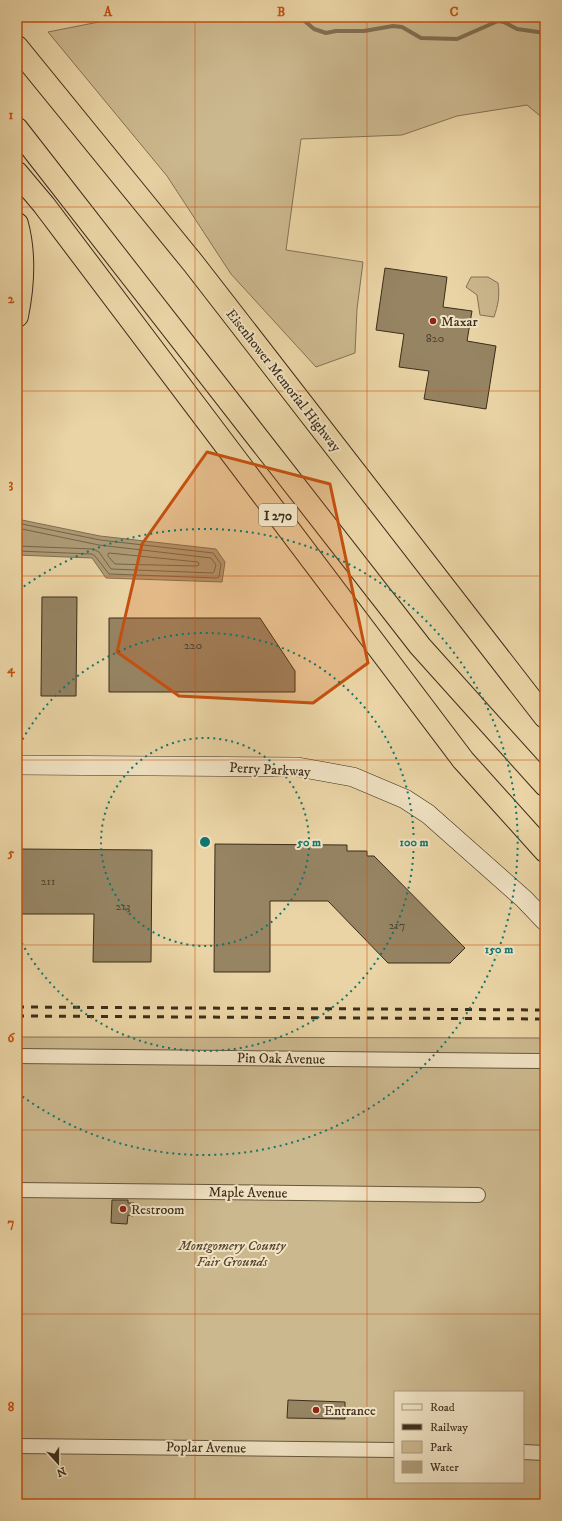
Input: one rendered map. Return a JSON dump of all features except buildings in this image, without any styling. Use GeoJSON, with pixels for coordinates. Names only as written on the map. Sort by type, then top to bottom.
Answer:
{"type":"FeatureCollection","features":[{"type":"Feature","properties":{"kind":"highway","name":"Eisenhower Memorial Highway"},"geometry":{"type":"LineString","coordinates":[[17,47],[193,263],[545,717]]}},
{"type":"Feature","properties":{"kind":"highway","name":"I 270"},"geometry":{"type":"LineString","coordinates":[[17,129],[420,646],[545,786]]}},
{"type":"Feature","properties":{"kind":"highway","name":"I 270"},"geometry":{"type":"LineString","coordinates":[[17,173],[48,211],[463,760],[545,851]]}},
{"type":"Feature","properties":{"kind":"highway"},"geometry":{"type":"LineString","coordinates":[[17,224],[21,240],[22,267],[21,299],[17,316]]}},
{"type":"Feature","properties":{"kind":"street","name":"Perry Parkway"},"geometry":{"type":"LineString","coordinates":[[17,765],[298,767],[353,777],[404,799],[428,814],[524,900],[545,921]]}},
{"type":"Feature","properties":{"kind":"street","name":"Pin Oak Avenue"},"geometry":{"type":"LineString","coordinates":[[17,1056],[545,1061]]}},
{"type":"Feature","properties":{"kind":"street","name":"Maple Avenue"},"geometry":{"type":"LineString","coordinates":[[17,1190],[478,1195]]}},
{"type":"Feature","properties":{"kind":"street","name":"Poplar Avenue"},"geometry":{"type":"LineString","coordinates":[[17,1446],[394,1450]]}},
{"type":"Feature","properties":{"kind":"street"},"geometry":{"type":"LineString","coordinates":[[524,1452],[545,1452]]}},
{"type":"Feature","properties":{"kind":"highlighted area"},"geometry":{"type":"Polygon","coordinates":[[[207,452],[330,484],[368,663],[313,703],[179,696],[117,652],[142,544],[207,452]]]}},
{"type":"Feature","properties":{"kind":"green space"},"geometry":{"type":"Polygon","coordinates":[[[124,17],[545,17],[545,120],[527,105],[457,116],[402,135],[301,139],[286,250],[363,262],[357,309],[355,353],[316,367],[231,274],[167,176],[48,32],[124,17]]]}},
{"type":"Feature","properties":{"kind":"green space"},"geometry":{"type":"Polygon","coordinates":[[[471,277],[488,277],[498,283],[499,292],[494,317],[480,315],[477,295],[466,287],[471,277]]]}},
{"type":"Feature","properties":{"kind":"green space","name":"Montgomery County Fair Grounds"},"geometry":{"type":"Polygon","coordinates":[[[17,1037],[545,1038],[545,1504],[17,1504],[17,1037]]]}},
{"type":"Feature","properties":{"kind":"water"},"geometry":{"type":"Polygon","coordinates":[[[17,519],[100,536],[216,549],[225,562],[222,582],[106,578],[92,558],[17,555],[17,519]]]}},
{"type":"Feature","properties":{"kind":"waterway"},"geometry":{"type":"LineString","coordinates":[[300,17],[314,29],[326,33],[336,31],[364,31],[393,26],[402,27],[421,38],[457,39],[498,21],[504,22],[517,29],[545,33]]}},
{"type":"Feature","properties":{"kind":"railway"},"geometry":{"type":"LineString","coordinates":[[17,1007],[545,1010]]}},
{"type":"Feature","properties":{"kind":"railway"},"geometry":{"type":"LineString","coordinates":[[17,1016],[545,1019]]}},
{"type":"Feature","properties":{"kind":"place","name":"Maxar"},"geometry":{"type":"Point","coordinates":[433,321]}},
{"type":"Feature","properties":{"kind":"place","name":"Restroom"},"geometry":{"type":"Point","coordinates":[123,1209]}},
{"type":"Feature","properties":{"kind":"place","name":"Entrance"},"geometry":{"type":"Point","coordinates":[316,1410]}}]}
